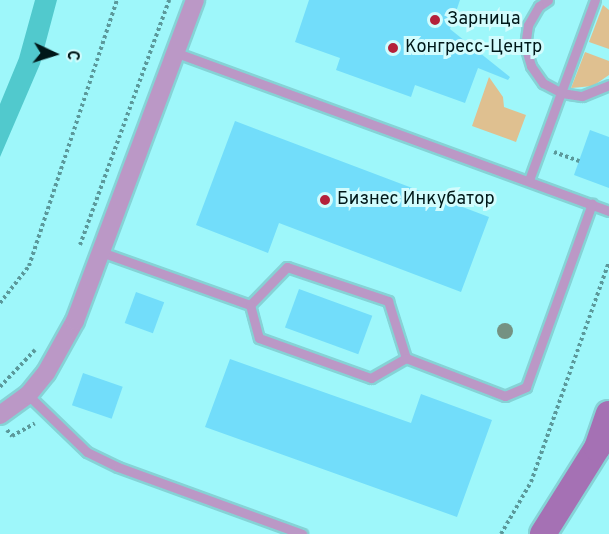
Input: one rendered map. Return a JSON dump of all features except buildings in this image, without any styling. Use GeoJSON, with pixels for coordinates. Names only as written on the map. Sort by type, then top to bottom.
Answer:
{"type":"FeatureCollection","features":[{"type":"Feature","properties":{"kind":"street"},"geometry":{"type":"LineString","coordinates":[[0,415],[28,395],[46,373],[75,321],[104,253],[195,0]]}},
{"type":"Feature","properties":{"kind":"street"},"geometry":{"type":"LineString","coordinates":[[549,532],[597,448],[609,414]]}},
{"type":"Feature","properties":{"kind":"lane"},"geometry":{"type":"LineString","coordinates":[[548,0],[539,6],[528,25],[525,46],[531,66],[543,83],[562,93],[582,96],[609,85]]}},
{"type":"Feature","properties":{"kind":"lane"},"geometry":{"type":"LineString","coordinates":[[529,180],[595,0]]}},
{"type":"Feature","properties":{"kind":"lane"},"geometry":{"type":"LineString","coordinates":[[177,53],[609,211]]}},
{"type":"Feature","properties":{"kind":"lane"},"geometry":{"type":"LineString","coordinates":[[406,358],[505,396],[526,387],[592,204]]}},
{"type":"Feature","properties":{"kind":"lane"},"geometry":{"type":"LineString","coordinates":[[104,253],[250,305]]}},
{"type":"Feature","properties":{"kind":"lane"},"geometry":{"type":"LineString","coordinates":[[250,305],[287,267],[377,297],[388,301],[406,358]]}},
{"type":"Feature","properties":{"kind":"lane"},"geometry":{"type":"LineString","coordinates":[[250,305],[259,338],[371,378],[406,358]]}},
{"type":"Feature","properties":{"kind":"lane"},"geometry":{"type":"LineString","coordinates":[[28,395],[87,452],[118,467],[302,534]]}},
{"type":"Feature","properties":{"kind":"path"},"geometry":{"type":"LineString","coordinates":[[0,303],[29,266],[117,0]]}},
{"type":"Feature","properties":{"kind":"path"},"geometry":{"type":"LineString","coordinates":[[77,254],[169,0]]}},
{"type":"Feature","properties":{"kind":"path"},"geometry":{"type":"LineString","coordinates":[[542,147],[579,161]]}},
{"type":"Feature","properties":{"kind":"path"},"geometry":{"type":"LineString","coordinates":[[501,534],[531,482],[609,262]]}},
{"type":"Feature","properties":{"kind":"path"},"geometry":{"type":"LineString","coordinates":[[0,387],[37,347]]}},
{"type":"Feature","properties":{"kind":"path"},"geometry":{"type":"LineString","coordinates":[[0,421],[12,436],[31,423],[44,430]]}},
{"type":"Feature","properties":{"kind":"shaded area"},"geometry":{"type":"Polygon","coordinates":[[[603,5],[609,10],[609,49],[589,42],[603,5]]]}},
{"type":"Feature","properties":{"kind":"shaded area"},"geometry":{"type":"Polygon","coordinates":[[[585,52],[609,61],[609,75],[593,86],[571,88],[585,52]]]}},
{"type":"Feature","properties":{"kind":"shaded area"},"geometry":{"type":"Polygon","coordinates":[[[489,77],[503,97],[504,107],[526,115],[516,142],[472,126],[489,77]]]}},
{"type":"Feature","properties":{"kind":"water"},"geometry":{"type":"Polygon","coordinates":[[[35,0],[57,0],[40,64],[0,157],[0,104],[19,58],[35,0]]]}},
{"type":"Feature","properties":{"kind":"place","name":"Зарница"},"geometry":{"type":"Point","coordinates":[435,20]}},
{"type":"Feature","properties":{"kind":"place","name":"Конгресс-Центр"},"geometry":{"type":"Point","coordinates":[393,48]}},
{"type":"Feature","properties":{"kind":"place","name":"Бизнес Инкубатор"},"geometry":{"type":"Point","coordinates":[325,200]}}]}
